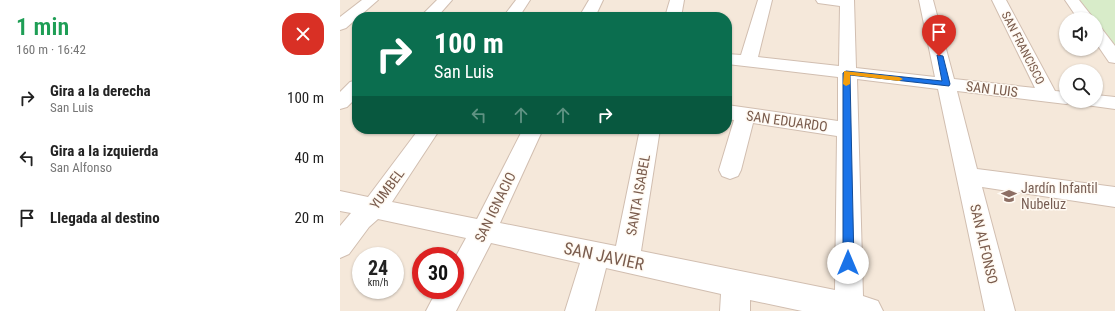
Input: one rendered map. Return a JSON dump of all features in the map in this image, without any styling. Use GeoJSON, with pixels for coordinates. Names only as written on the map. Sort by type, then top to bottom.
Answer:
{"type":"FeatureCollection","features":[{"type":"Feature","properties":{"kind":"street"},"geometry":{"type":"LineString","coordinates":[[355,12],[371,0]]}},
{"type":"Feature","properties":{"kind":"street"},"geometry":{"type":"LineString","coordinates":[[433,12],[445,0]]}},
{"type":"Feature","properties":{"kind":"street"},"geometry":{"type":"LineString","coordinates":[[514,12],[524,0]]}},
{"type":"Feature","properties":{"kind":"street"},"geometry":{"type":"LineString","coordinates":[[590,12],[596,0]]}},
{"type":"Feature","properties":{"kind":"street"},"geometry":{"type":"LineString","coordinates":[[674,12],[677,0]]}},
{"type":"Feature","properties":{"kind":"street"},"geometry":{"type":"LineString","coordinates":[[748,62],[765,0]]}},
{"type":"Feature","properties":{"kind":"street"},"geometry":{"type":"LineString","coordinates":[[823,0],[847,1],[846,130],[858,309]]}},
{"type":"Feature","properties":{"kind":"street","name":"SAN ALFONSO"},"geometry":{"type":"LineString","coordinates":[[926,0],[1000,311]]}},
{"type":"Feature","properties":{"kind":"street","name":"SAN FRANCISCO"},"geometry":{"type":"LineString","coordinates":[[999,0],[1048,96]]}},
{"type":"Feature","properties":{"kind":"street"},"geometry":{"type":"LineString","coordinates":[[1072,0],[1081,12]]}},
{"type":"Feature","properties":{"kind":"street"},"geometry":{"type":"LineString","coordinates":[[1103,42],[1115,58]]}},
{"type":"Feature","properties":{"kind":"street","name":"SAN LUIS"},"geometry":{"type":"LineString","coordinates":[[732,60],[1059,97]]}},
{"type":"Feature","properties":{"kind":"street"},"geometry":{"type":"LineString","coordinates":[[340,103],[352,91]]}},
{"type":"Feature","properties":{"kind":"street"},"geometry":{"type":"LineString","coordinates":[[1103,102],[1115,103]]}},
{"type":"Feature","properties":{"kind":"street"},"geometry":{"type":"LineString","coordinates":[[730,170],[736,113]]}},
{"type":"Feature","properties":{"kind":"street","name":"SAN EDUARDO"},"geometry":{"type":"LineString","coordinates":[[736,113],[846,130]]}},
{"type":"Feature","properties":{"kind":"street","name":"YUMBEL"},"geometry":{"type":"LineString","coordinates":[[340,246],[360,220],[374,208],[426,134]]}},
{"type":"Feature","properties":{"kind":"street","name":"SAN IGNACIO"},"geometry":{"type":"LineString","coordinates":[[464,268],[484,231],[531,134]]}},
{"type":"Feature","properties":{"kind":"street","name":"SANTA ISABEL"},"geometry":{"type":"LineString","coordinates":[[626,261],[649,134]]}},
{"type":"Feature","properties":{"kind":"street"},"geometry":{"type":"LineString","coordinates":[[968,176],[1115,197]]}},
{"type":"Feature","properties":{"kind":"street","name":"SAN JAVIER"},"geometry":{"type":"LineString","coordinates":[[340,201],[858,309]]}},
{"type":"Feature","properties":{"kind":"street"},"geometry":{"type":"LineString","coordinates":[[580,311],[596,254]]}},
{"type":"Feature","properties":{"kind":"street"},"geometry":{"type":"LineString","coordinates":[[735,311],[736,283]]}},
{"type":"Feature","properties":{"kind":"street"},"geometry":{"type":"LineString","coordinates":[[441,311],[447,299]]}},
{"type":"Feature","properties":{"kind":"shaded area"},"geometry":{"type":"Polygon","coordinates":[[[340,0],[1115,0],[1115,311],[340,311],[340,0]]]}},
{"type":"Feature","properties":{"kind":"green space"},"geometry":{"type":"Polygon","coordinates":[[[1076,0],[1115,0],[1115,50],[1103,35],[1103,12],[1085,12],[1076,0]]]}},
{"type":"Feature","properties":{"kind":"slow traffic"},"geometry":{"type":"LineString","coordinates":[[846,84],[846,73],[899,79]]}},
{"type":"Feature","properties":{"kind":"place","name":"Jardín Infantil Nubeluz"},"geometry":{"type":"Point","coordinates":[1009,196]}},
{"type":"Feature","properties":{"kind":"route"},"geometry":{"type":"LineString","coordinates":[[848,263],[846,73],[946,84],[939,56]]}}]}
